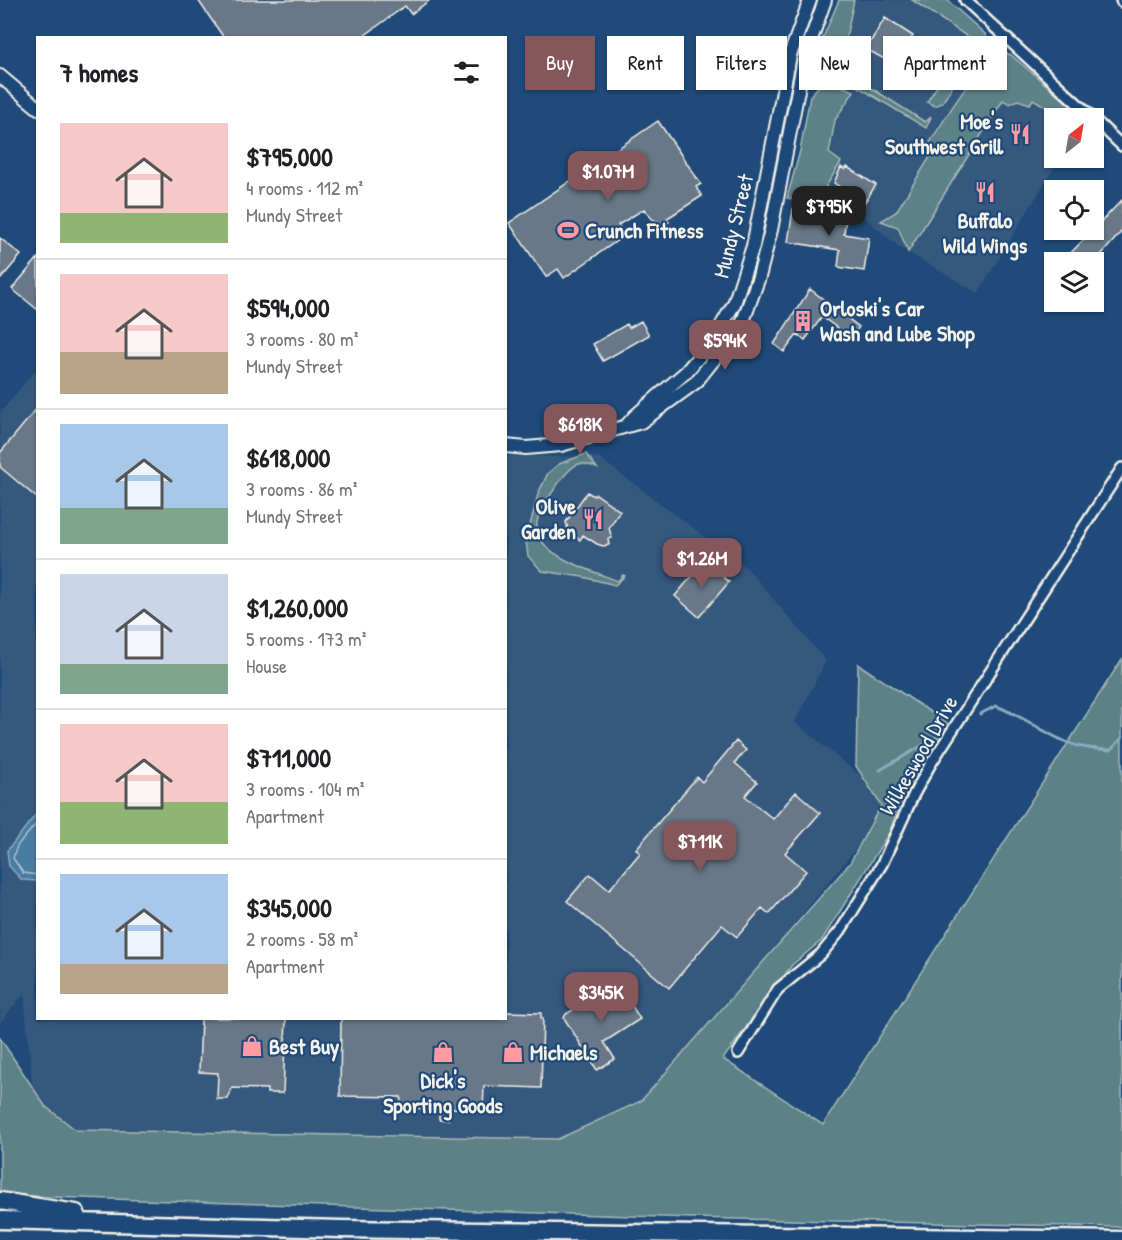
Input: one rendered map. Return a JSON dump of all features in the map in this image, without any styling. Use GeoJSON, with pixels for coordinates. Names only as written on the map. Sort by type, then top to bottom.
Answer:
{"type":"FeatureCollection","features":[{"type":"Feature","properties":{"kind":"highway"},"geometry":{"type":"LineString","coordinates":[[0,1202],[142,1223]]}},
{"type":"Feature","properties":{"kind":"highway"},"geometry":{"type":"LineString","coordinates":[[0,1220],[353,1230],[1122,1240]]}},
{"type":"Feature","properties":{"kind":"main road","name":"Mundy Street"},"geometry":{"type":"LineString","coordinates":[[627,425],[686,372],[712,340],[734,304],[753,246],[790,55],[810,0]]}},
{"type":"Feature","properties":{"kind":"main road","name":"Mundy Street"},"geometry":{"type":"LineString","coordinates":[[507,446],[526,448],[561,445],[641,422],[696,382],[742,324],[759,277],[771,230],[804,59],[825,0]]}},
{"type":"Feature","properties":{"kind":"main road"},"geometry":{"type":"LineString","coordinates":[[0,76],[36,106]]}},
{"type":"Feature","properties":{"kind":"street"},"geometry":{"type":"LineString","coordinates":[[965,0],[1081,108]]}},
{"type":"Feature","properties":{"kind":"street"},"geometry":{"type":"LineString","coordinates":[[1104,129],[1122,146]]}},
{"type":"Feature","properties":{"kind":"street","name":"Wilkeswood Drive"},"geometry":{"type":"LineString","coordinates":[[738,1053],[778,989],[821,954],[841,930],[882,864],[930,765],[1122,468]]}},
{"type":"Feature","properties":{"kind":"shaded area"},"geometry":{"type":"Polygon","coordinates":[[[845,0],[940,0],[982,36],[883,36],[883,90],[1007,90],[1007,58],[1065,108],[1044,108],[1044,168],[1054,168],[1047,180],[1044,180],[1044,184],[978,293],[899,247],[865,218],[844,205],[825,198],[793,192],[815,90],[871,90],[871,36],[832,36],[845,0]]]}},
{"type":"Feature","properties":{"kind":"shaded area"},"geometry":{"type":"Polygon","coordinates":[[[36,369],[36,1020],[507,1020],[507,456],[598,457],[748,569],[826,661],[795,722],[893,803],[646,1107],[559,1142],[77,1134],[55,1124],[33,1090],[24,994],[0,1023],[0,413],[36,369]]]}},
{"type":"Feature","properties":{"kind":"green space"},"geometry":{"type":"Polygon","coordinates":[[[839,0],[854,0],[846,36],[824,36],[839,0]]]}},
{"type":"Feature","properties":{"kind":"green space"},"geometry":{"type":"Polygon","coordinates":[[[912,0],[947,0],[986,36],[966,36],[912,0]]]}},
{"type":"Feature","properties":{"kind":"green space"},"geometry":{"type":"Polygon","coordinates":[[[1007,54],[1073,108],[1048,108],[1033,99],[1030,104],[1018,100],[1010,104],[1003,100],[908,252],[898,227],[881,221],[896,212],[935,149],[929,144],[963,91],[1007,90],[1007,54]]]}},
{"type":"Feature","properties":{"kind":"green space"},"geometry":{"type":"Polygon","coordinates":[[[871,88],[925,122],[931,117],[926,128],[863,90],[871,90],[871,88]]]}},
{"type":"Feature","properties":{"kind":"green space"},"geometry":{"type":"Polygon","coordinates":[[[815,90],[854,91],[835,120],[829,153],[841,162],[816,203],[787,198],[800,151],[810,96],[815,90]]]}},
{"type":"Feature","properties":{"kind":"green space"},"geometry":{"type":"Polygon","coordinates":[[[935,90],[950,90],[942,103],[935,106],[927,102],[935,90]]]}},
{"type":"Feature","properties":{"kind":"green space"},"geometry":{"type":"Polygon","coordinates":[[[586,454],[597,468],[579,464],[568,472],[554,489],[543,508],[537,522],[538,530],[544,544],[567,561],[618,581],[623,575],[625,576],[615,585],[583,577],[542,571],[528,556],[526,541],[538,494],[548,473],[559,464],[586,454]]]}},
{"type":"Feature","properties":{"kind":"green space"},"geometry":{"type":"Polygon","coordinates":[[[1122,659],[1122,1227],[693,1218],[0,1194],[0,1038],[45,1106],[76,1130],[558,1139],[641,1101],[850,863],[881,805],[856,766],[858,664],[950,725],[899,805],[889,833],[822,940],[792,965],[723,1059],[823,1125],[1122,659]]]}},
{"type":"Feature","properties":{"kind":"water"},"geometry":{"type":"Polygon","coordinates":[[[36,814],[36,881],[22,880],[9,866],[7,851],[36,814]]]}},
{"type":"Feature","properties":{"kind":"building"},"geometry":{"type":"Polygon","coordinates":[[[198,0],[430,0],[411,14],[405,6],[364,36],[223,36],[198,0]]]}},
{"type":"Feature","properties":{"kind":"building"},"geometry":{"type":"Polygon","coordinates":[[[885,18],[913,36],[883,36],[883,58],[871,52],[871,41],[885,18]]]}},
{"type":"Feature","properties":{"kind":"building"},"geometry":{"type":"Polygon","coordinates":[[[658,121],[701,184],[696,187],[702,196],[666,219],[669,222],[664,225],[652,219],[644,209],[618,225],[625,235],[564,278],[558,269],[546,277],[509,223],[658,121]]]}},
{"type":"Feature","properties":{"kind":"building"},"geometry":{"type":"Polygon","coordinates":[[[841,167],[845,170],[847,167],[876,185],[864,203],[834,183],[841,167]]]}},
{"type":"Feature","properties":{"kind":"building"},"geometry":{"type":"Polygon","coordinates":[[[1122,200],[1122,231],[1104,252],[1072,252],[1083,240],[1104,240],[1104,219],[1122,200]]]}},
{"type":"Feature","properties":{"kind":"building"},"geometry":{"type":"Polygon","coordinates":[[[793,209],[846,217],[844,234],[869,238],[864,271],[838,267],[840,250],[788,242],[793,209]]]}},
{"type":"Feature","properties":{"kind":"building"},"geometry":{"type":"Polygon","coordinates":[[[0,238],[21,255],[0,280],[0,238]]]}},
{"type":"Feature","properties":{"kind":"building"},"geometry":{"type":"Polygon","coordinates":[[[36,260],[36,308],[12,289],[36,260]]]}},
{"type":"Feature","properties":{"kind":"building","name":"Orloski's Car Wash and Lube Shop"},"geometry":{"type":"Polygon","coordinates":[[[810,289],[859,327],[851,338],[822,317],[805,340],[797,335],[784,352],[774,344],[810,289]]]}},
{"type":"Feature","properties":{"kind":"building"},"geometry":{"type":"Polygon","coordinates":[[[641,321],[649,335],[603,361],[593,344],[627,324],[629,328],[641,321]]]}},
{"type":"Feature","properties":{"kind":"building"},"geometry":{"type":"Polygon","coordinates":[[[36,409],[36,497],[0,467],[0,453],[36,409]]]}},
{"type":"Feature","properties":{"kind":"building","name":"Olive Garden"},"geometry":{"type":"Polygon","coordinates":[[[587,492],[594,496],[596,494],[620,511],[609,528],[612,538],[608,539],[609,545],[597,544],[583,535],[580,540],[569,533],[566,522],[587,492]]]}},
{"type":"Feature","properties":{"kind":"building"},"geometry":{"type":"Polygon","coordinates":[[[705,561],[729,582],[699,617],[675,596],[705,561]]]}},
{"type":"Feature","properties":{"kind":"building"},"geometry":{"type":"Polygon","coordinates":[[[736,741],[746,750],[735,763],[757,782],[745,796],[773,819],[796,792],[820,813],[785,853],[806,871],[769,914],[762,908],[737,937],[722,925],[669,988],[567,901],[590,874],[609,890],[640,853],[636,849],[697,777],[702,782],[736,741]]]}},
{"type":"Feature","properties":{"kind":"building"},"geometry":{"type":"Polygon","coordinates":[[[618,983],[640,1019],[604,1042],[615,1059],[597,1070],[564,1018],[566,1014],[618,983]]]}},
{"type":"Feature","properties":{"kind":"building"},"geometry":{"type":"Polygon","coordinates":[[[507,1012],[541,1013],[541,1018],[543,1018],[541,1088],[484,1086],[483,1109],[448,1108],[448,1120],[439,1119],[439,1109],[400,1108],[401,1097],[340,1096],[341,1020],[507,1020],[507,1012]]]}},
{"type":"Feature","properties":{"kind":"building","name":"Best Buy"},"geometry":{"type":"Polygon","coordinates":[[[201,1020],[286,1020],[283,1093],[267,1093],[267,1089],[232,1088],[228,1099],[217,1099],[218,1073],[199,1072],[201,1020]]]}},
{"type":"Feature","properties":{"kind":"waterway"},"geometry":{"type":"LineString","coordinates":[[980,714],[996,706],[1064,741],[1087,748],[1111,750],[1122,738]]}},
{"type":"Feature","properties":{"kind":"waterway"},"geometry":{"type":"LineString","coordinates":[[880,770],[937,737]]}},
{"type":"Feature","properties":{"kind":"place","name":"Moe's Southwest Grill"},"geometry":{"type":"Point","coordinates":[1020,134]}},
{"type":"Feature","properties":{"kind":"place","name":"Buffalo Wild Wings"},"geometry":{"type":"Point","coordinates":[985,192]}},
{"type":"Feature","properties":{"kind":"place","name":"Crunch Fitness"},"geometry":{"type":"Point","coordinates":[568,230]}},
{"type":"Feature","properties":{"kind":"place","name":"Orloski's Car Wash and Lube Shop"},"geometry":{"type":"Point","coordinates":[803,321]}},
{"type":"Feature","properties":{"kind":"place","name":"Olive Garden"},"geometry":{"type":"Point","coordinates":[593,519]}},
{"type":"Feature","properties":{"kind":"place","name":"Best Buy"},"geometry":{"type":"Point","coordinates":[252,1046]}},
{"type":"Feature","properties":{"kind":"place","name":"Dick's Sporting Goods"},"geometry":{"type":"Point","coordinates":[443,1052]}},
{"type":"Feature","properties":{"kind":"place","name":"Michaels"},"geometry":{"type":"Point","coordinates":[513,1052]}}]}
